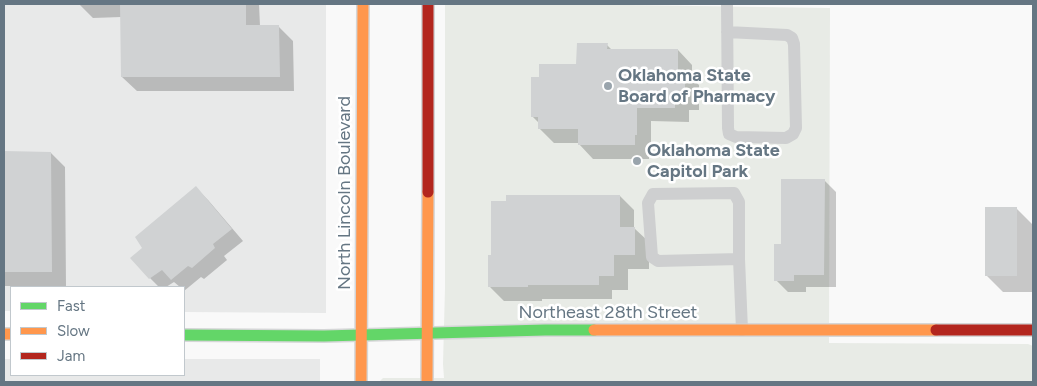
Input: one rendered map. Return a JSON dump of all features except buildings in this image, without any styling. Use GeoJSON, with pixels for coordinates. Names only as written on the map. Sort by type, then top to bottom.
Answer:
{"type":"FeatureCollection","features":[{"type":"Feature","properties":{"kind":"street","name":"North Lincoln Boulevard"},"geometry":{"type":"LineString","coordinates":[[361,382],[363,4]]}},
{"type":"Feature","properties":{"kind":"street"},"geometry":{"type":"LineString","coordinates":[[427,382],[428,4]]}},
{"type":"Feature","properties":{"kind":"street","name":"Northeast 28th Street"},"geometry":{"type":"LineString","coordinates":[[185,335],[324,336],[545,330],[1033,330]]}},
{"type":"Feature","properties":{"kind":"lane"},"geometry":{"type":"LineString","coordinates":[[727,4],[727,32],[728,128],[729,134],[736,137],[786,138],[796,128],[794,44],[792,38],[787,35],[727,32]]}},
{"type":"Feature","properties":{"kind":"lane"},"geometry":{"type":"LineString","coordinates":[[739,259],[658,261],[652,257],[648,203],[653,194],[734,193],[739,202],[742,330]]}},
{"type":"Feature","properties":{"kind":"shaded area"},"geometry":{"type":"Polygon","coordinates":[[[4,4],[326,4],[326,313],[185,312],[185,286],[10,286],[10,311],[4,311],[4,4]]]}},
{"type":"Feature","properties":{"kind":"shaded area","name":"Oklahoma State Capitol Park"},"geometry":{"type":"Polygon","coordinates":[[[445,4],[627,4],[830,8],[829,343],[1028,344],[1033,346],[1033,382],[379,382],[383,378],[444,378],[445,4]]]}},
{"type":"Feature","properties":{"kind":"shaded area"},"geometry":{"type":"Polygon","coordinates":[[[4,359],[10,359],[10,376],[185,376],[185,359],[320,359],[320,382],[4,382],[4,359]]]}},
{"type":"Feature","properties":{"kind":"traffic: fast"},"geometry":{"type":"LineString","coordinates":[[185,335],[324,336],[594,330]]}},
{"type":"Feature","properties":{"kind":"traffic: slow"},"geometry":{"type":"LineString","coordinates":[[361,382],[363,4]]}},
{"type":"Feature","properties":{"kind":"traffic: slow"},"geometry":{"type":"LineString","coordinates":[[427,382],[428,192]]}},
{"type":"Feature","properties":{"kind":"traffic: slow"},"geometry":{"type":"LineString","coordinates":[[594,330],[936,330]]}},
{"type":"Feature","properties":{"kind":"traffic: slow"},"geometry":{"type":"LineString","coordinates":[[4,334],[10,334]]}},
{"type":"Feature","properties":{"kind":"traffic: jam"},"geometry":{"type":"LineString","coordinates":[[428,4],[428,192]]}},
{"type":"Feature","properties":{"kind":"traffic: jam"},"geometry":{"type":"LineString","coordinates":[[936,330],[1033,330]]}},
{"type":"Feature","properties":{"kind":"place","name":"Oklahoma State Board of Pharmacy"},"geometry":{"type":"Point","coordinates":[608,86]}},
{"type":"Feature","properties":{"kind":"place","name":"Oklahoma State Capitol Park"},"geometry":{"type":"Point","coordinates":[637,161]}}]}
